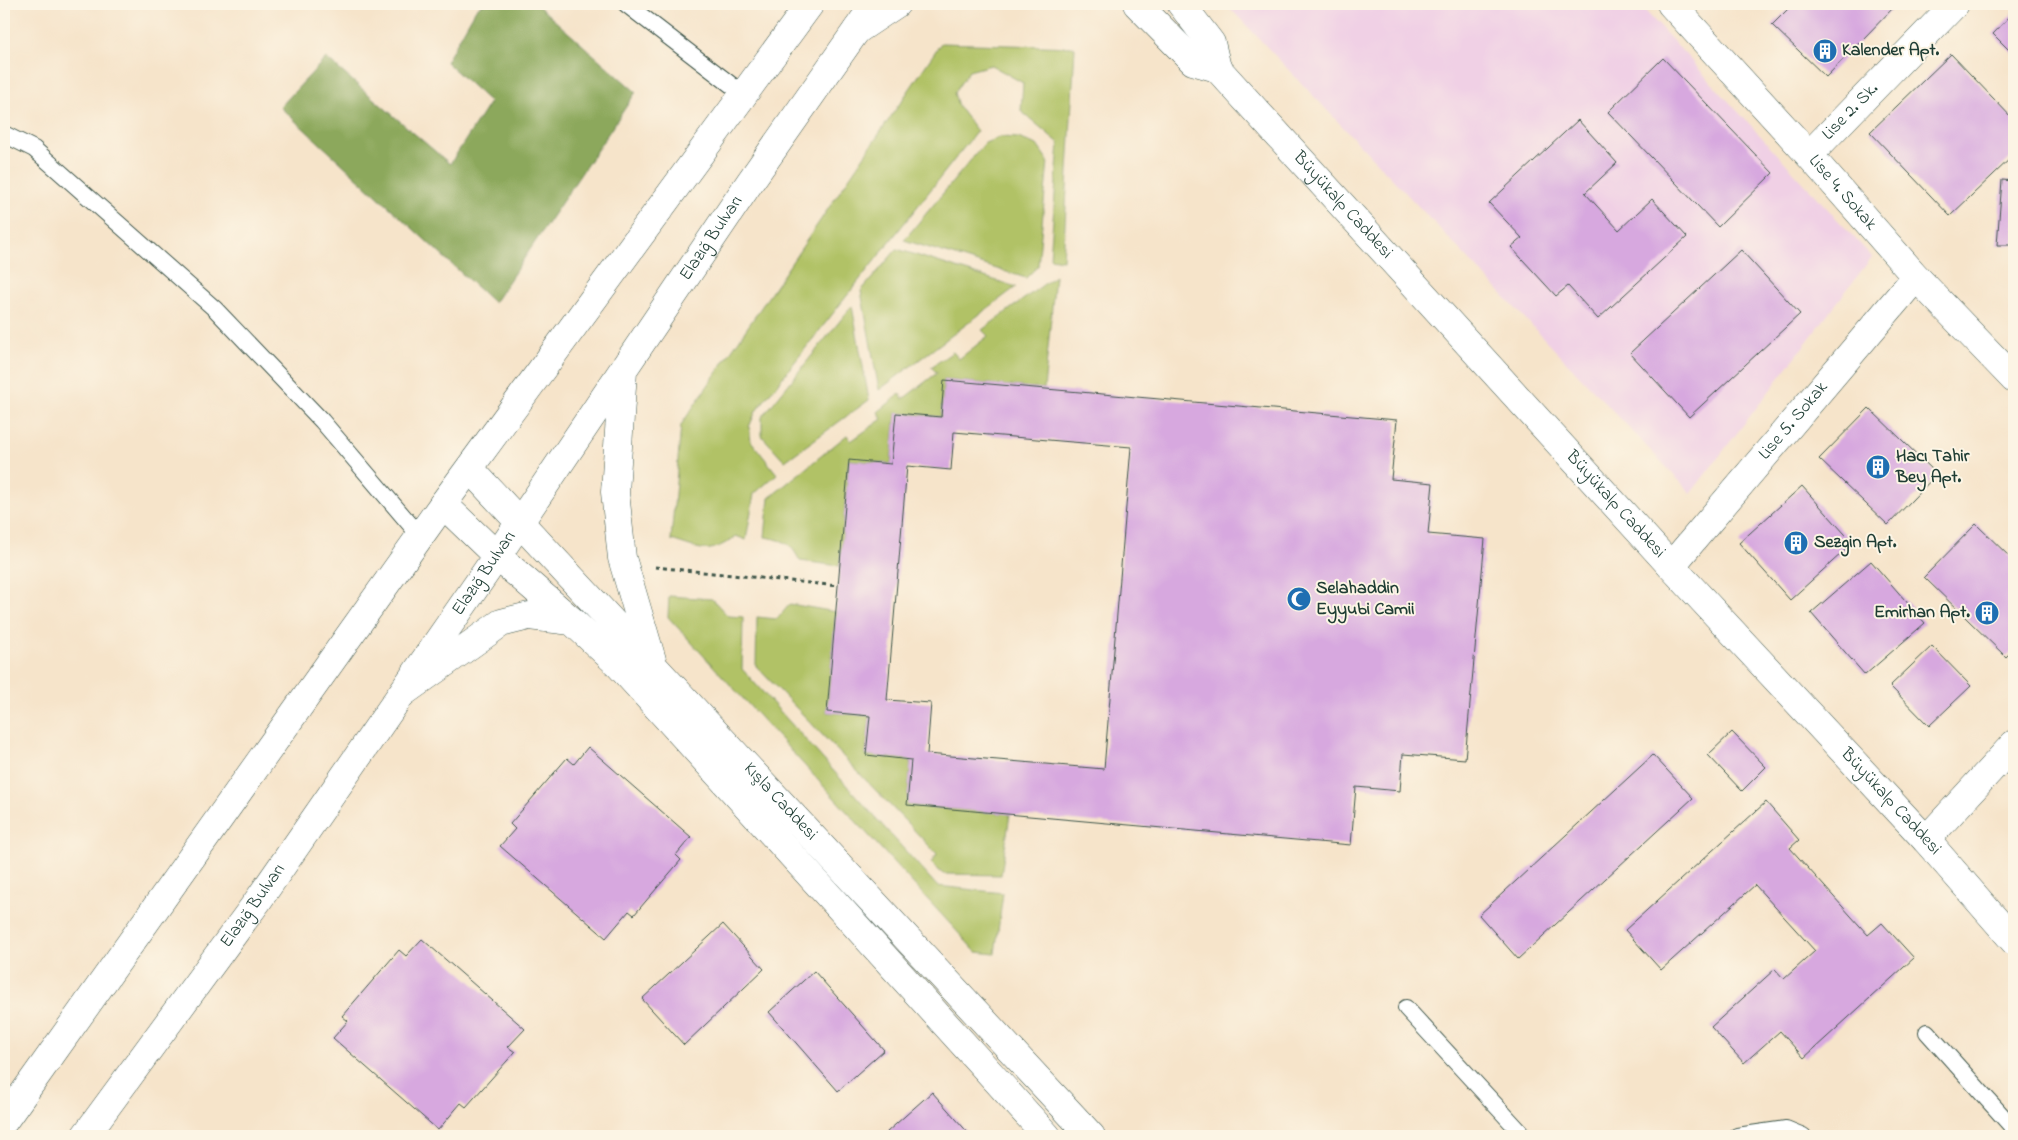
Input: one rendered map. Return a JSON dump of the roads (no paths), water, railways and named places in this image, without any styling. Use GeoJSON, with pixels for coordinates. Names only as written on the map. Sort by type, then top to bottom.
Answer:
{"type":"FeatureCollection","features":[{"type":"Feature","properties":{"kind":"street"},"geometry":{"type":"LineString","coordinates":[[4,1121],[443,504],[810,4]]}},
{"type":"Feature","properties":{"kind":"street","name":"Elazığ Bulvarı"},"geometry":{"type":"LineString","coordinates":[[85,1136],[257,902],[497,556],[750,182],[875,4]]}},
{"type":"Feature","properties":{"kind":"street"},"geometry":{"type":"LineString","coordinates":[[857,30],[896,4]]}},
{"type":"Feature","properties":{"kind":"street","name":"Büyükalp Caddesi"},"geometry":{"type":"LineString","coordinates":[[1181,4],[1211,43],[1217,68],[1671,566],[1926,840],[2014,941]]}},
{"type":"Feature","properties":{"kind":"street","name":"Lise 4. Sokak"},"geometry":{"type":"LineString","coordinates":[[1672,4],[1809,155],[1916,277],[2014,379]]}},
{"type":"Feature","properties":{"kind":"street","name":"Lise 2. Sk."},"geometry":{"type":"LineString","coordinates":[[1809,155],[1955,4]]}},
{"type":"Feature","properties":{"kind":"street"},"geometry":{"type":"LineString","coordinates":[[1137,5],[1193,61],[1217,68]]}},
{"type":"Feature","properties":{"kind":"street","name":"Lise 5. Sokak"},"geometry":{"type":"LineString","coordinates":[[1671,566],[1916,277]]}},
{"type":"Feature","properties":{"kind":"street"},"geometry":{"type":"LineString","coordinates":[[623,371],[615,492],[622,558],[654,666]]}},
{"type":"Feature","properties":{"kind":"street","name":"Kışla Caddesi"},"geometry":{"type":"LineString","coordinates":[[470,469],[1091,1136]]}},
{"type":"Feature","properties":{"kind":"street"},"geometry":{"type":"LineString","coordinates":[[443,504],[497,556],[572,621],[619,666],[1046,1136]]}},
{"type":"Feature","properties":{"kind":"street"},"geometry":{"type":"LineString","coordinates":[[399,696],[501,624],[530,616],[572,621]]}},
{"type":"Feature","properties":{"kind":"street"},"geometry":{"type":"LineString","coordinates":[[1926,840],[2014,744]]}},
{"type":"Feature","properties":{"kind":"lane"},"geometry":{"type":"LineString","coordinates":[[626,4],[744,94]]}},
{"type":"Feature","properties":{"kind":"lane"},"geometry":{"type":"LineString","coordinates":[[4,134],[34,149],[215,310],[322,421],[420,536]]}},
{"type":"Feature","properties":{"kind":"lane"},"geometry":{"type":"LineString","coordinates":[[1406,1008],[1524,1136]]}},
{"type":"Feature","properties":{"kind":"lane"},"geometry":{"type":"LineString","coordinates":[[1927,1032],[2014,1129]]}},
{"type":"Feature","properties":{"kind":"lane"},"geometry":{"type":"LineString","coordinates":[[1737,1136],[1786,1129],[1803,1136]]}},
{"type":"Feature","properties":{"kind":"place","name":"Kalender Apt."},"geometry":{"type":"Point","coordinates":[1825,51]}},
{"type":"Feature","properties":{"kind":"place","name":"Hacı Tahir Bey Apt."},"geometry":{"type":"Point","coordinates":[1878,467]}},
{"type":"Feature","properties":{"kind":"place","name":"Sezgin Apt."},"geometry":{"type":"Point","coordinates":[1796,543]}},
{"type":"Feature","properties":{"kind":"place","name":"Selahaddin Eyyubi Camii"},"geometry":{"type":"Point","coordinates":[1299,599]}},
{"type":"Feature","properties":{"kind":"place","name":"Emirhan Apt."},"geometry":{"type":"Point","coordinates":[1987,613]}}]}
